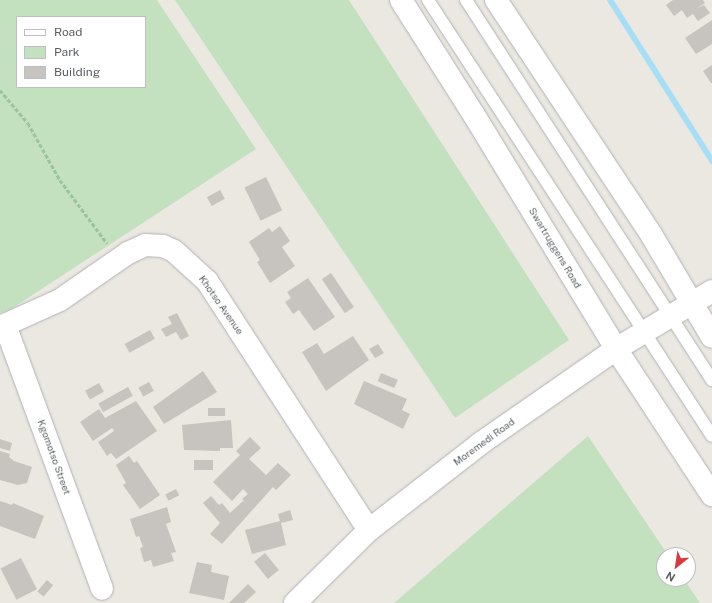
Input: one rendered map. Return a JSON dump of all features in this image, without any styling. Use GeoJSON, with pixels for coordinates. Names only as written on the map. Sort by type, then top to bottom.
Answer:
{"type":"FeatureCollection","features":[{"type":"Feature","properties":{"kind":"street","name":"Swartruggens Road"},"geometry":{"type":"LineString","coordinates":[[400,0],[474,115],[616,349],[712,495]]}},
{"type":"Feature","properties":{"kind":"street"},"geometry":{"type":"LineString","coordinates":[[496,0],[652,236],[691,304],[712,337]]}},
{"type":"Feature","properties":{"kind":"street","name":"Khotso Avenue"},"geometry":{"type":"LineString","coordinates":[[2,326],[60,300],[119,260],[145,245],[163,246],[174,251],[207,281],[369,530]]}},
{"type":"Feature","properties":{"kind":"street","name":"Moremedi Road"},"geometry":{"type":"LineString","coordinates":[[295,603],[369,530],[482,443],[616,349],[712,291]]}},
{"type":"Feature","properties":{"kind":"street","name":"Kgomotso Street"},"geometry":{"type":"LineString","coordinates":[[2,326],[102,589]]}},
{"type":"Feature","properties":{"kind":"lane"},"geometry":{"type":"LineString","coordinates":[[428,0],[712,436]]}},
{"type":"Feature","properties":{"kind":"lane"},"geometry":{"type":"LineString","coordinates":[[466,0],[712,380]]}},
{"type":"Feature","properties":{"kind":"path"},"geometry":{"type":"LineString","coordinates":[[0,90],[28,123],[60,180],[119,260]]}},
{"type":"Feature","properties":{"kind":"green space"},"geometry":{"type":"Polygon","coordinates":[[[0,0],[157,0],[256,149],[11,309],[0,313],[0,0]]]}},
{"type":"Feature","properties":{"kind":"green space"},"geometry":{"type":"Polygon","coordinates":[[[175,0],[349,0],[569,340],[455,418],[175,0]]]}},
{"type":"Feature","properties":{"kind":"green space"},"geometry":{"type":"Polygon","coordinates":[[[588,436],[663,547],[656,547],[656,587],[689,587],[700,603],[394,603],[588,436]]]}},
{"type":"Feature","properties":{"kind":"building"},"geometry":{"type":"Polygon","coordinates":[[[673,0],[703,0],[705,3],[696,9],[704,5],[710,13],[698,21],[693,14],[687,18],[682,10],[674,16],[666,5],[673,0]]]}},
{"type":"Feature","properties":{"kind":"building"},"geometry":{"type":"Polygon","coordinates":[[[712,20],[712,44],[696,54],[685,38],[712,20]]]}},
{"type":"Feature","properties":{"kind":"building"},"geometry":{"type":"Polygon","coordinates":[[[712,65],[712,83],[711,83],[703,71],[712,65]]]}},
{"type":"Feature","properties":{"kind":"building"},"geometry":{"type":"Polygon","coordinates":[[[266,177],[282,210],[261,221],[244,188],[266,177]]]}},
{"type":"Feature","properties":{"kind":"building"},"geometry":{"type":"Polygon","coordinates":[[[220,190],[225,199],[212,206],[207,197],[220,190]]]}},
{"type":"Feature","properties":{"kind":"building"},"geometry":{"type":"Polygon","coordinates":[[[280,226],[290,241],[282,247],[295,266],[270,283],[257,262],[260,260],[249,242],[269,228],[272,232],[280,226]]]}},
{"type":"Feature","properties":{"kind":"building"},"geometry":{"type":"Polygon","coordinates":[[[331,273],[354,307],[345,313],[322,279],[331,273]]]}},
{"type":"Feature","properties":{"kind":"building"},"geometry":{"type":"Polygon","coordinates":[[[308,278],[335,317],[314,331],[299,310],[293,314],[285,302],[291,298],[287,292],[308,278]]]}},
{"type":"Feature","properties":{"kind":"building"},"geometry":{"type":"Polygon","coordinates":[[[177,313],[189,336],[181,340],[176,332],[166,337],[161,329],[172,324],[168,317],[177,313]]]}},
{"type":"Feature","properties":{"kind":"building"},"geometry":{"type":"Polygon","coordinates":[[[150,330],[155,339],[129,353],[125,344],[150,330]]]}},
{"type":"Feature","properties":{"kind":"building"},"geometry":{"type":"Polygon","coordinates":[[[353,336],[369,360],[326,391],[302,352],[317,343],[324,354],[353,336]]]}},
{"type":"Feature","properties":{"kind":"building"},"geometry":{"type":"Polygon","coordinates":[[[378,344],[384,353],[375,358],[369,349],[378,344]]]}},
{"type":"Feature","properties":{"kind":"building"},"geometry":{"type":"Polygon","coordinates":[[[203,371],[217,392],[164,424],[153,407],[203,371]]]}},
{"type":"Feature","properties":{"kind":"building"},"geometry":{"type":"Polygon","coordinates":[[[381,373],[398,380],[394,388],[378,381],[381,373]]]}},
{"type":"Feature","properties":{"kind":"building"},"geometry":{"type":"Polygon","coordinates":[[[364,381],[407,399],[402,410],[410,414],[403,429],[354,404],[364,381]]]}},
{"type":"Feature","properties":{"kind":"building"},"geometry":{"type":"Polygon","coordinates":[[[149,382],[154,391],[143,397],[139,388],[149,382]]]}},
{"type":"Feature","properties":{"kind":"building"},"geometry":{"type":"Polygon","coordinates":[[[99,383],[104,392],[90,400],[85,391],[99,383]]]}},
{"type":"Feature","properties":{"kind":"building"},"geometry":{"type":"Polygon","coordinates":[[[128,387],[133,396],[103,412],[98,403],[128,387]]]}},
{"type":"Feature","properties":{"kind":"building"},"geometry":{"type":"Polygon","coordinates":[[[136,401],[157,431],[116,459],[111,453],[107,456],[98,442],[114,431],[112,428],[93,441],[80,422],[99,409],[105,418],[136,401]]]}},
{"type":"Feature","properties":{"kind":"building"},"geometry":{"type":"Polygon","coordinates":[[[208,408],[225,408],[225,416],[208,416],[208,408]]]}},
{"type":"Feature","properties":{"kind":"building"},"geometry":{"type":"Polygon","coordinates":[[[231,420],[233,448],[220,448],[220,451],[184,450],[182,425],[231,420]]]}},
{"type":"Feature","properties":{"kind":"building"},"geometry":{"type":"Polygon","coordinates":[[[250,437],[261,448],[249,459],[266,475],[278,463],[291,475],[276,490],[273,487],[222,544],[210,534],[220,523],[203,503],[211,496],[219,505],[222,503],[230,513],[243,501],[247,504],[242,499],[248,494],[243,489],[232,501],[213,482],[240,455],[236,451],[250,437]]]}},
{"type":"Feature","properties":{"kind":"building"},"geometry":{"type":"Polygon","coordinates":[[[0,439],[12,443],[10,451],[0,448],[0,439]]]}},
{"type":"Feature","properties":{"kind":"building"},"geometry":{"type":"Polygon","coordinates":[[[0,451],[10,454],[9,457],[14,461],[32,467],[27,483],[18,485],[0,480],[0,451]]]}},
{"type":"Feature","properties":{"kind":"building"},"geometry":{"type":"Polygon","coordinates":[[[129,456],[134,463],[137,461],[160,495],[140,509],[123,485],[126,483],[116,465],[129,456]]]}},
{"type":"Feature","properties":{"kind":"building"},"geometry":{"type":"Polygon","coordinates":[[[194,460],[213,460],[213,470],[194,470],[194,460]]]}},
{"type":"Feature","properties":{"kind":"building"},"geometry":{"type":"Polygon","coordinates":[[[176,489],[179,495],[168,501],[165,494],[176,489]]]}},
{"type":"Feature","properties":{"kind":"building"},"geometry":{"type":"Polygon","coordinates":[[[0,501],[12,505],[13,503],[44,516],[35,539],[0,526],[0,501]]]}},
{"type":"Feature","properties":{"kind":"building"},"geometry":{"type":"Polygon","coordinates":[[[167,507],[171,522],[166,524],[176,552],[171,553],[174,561],[153,567],[151,560],[144,562],[140,548],[143,547],[139,536],[136,537],[130,519],[167,507]]]}},
{"type":"Feature","properties":{"kind":"building"},"geometry":{"type":"Polygon","coordinates":[[[290,510],[293,520],[281,523],[286,545],[252,554],[245,530],[280,521],[278,514],[290,510]]]}},
{"type":"Feature","properties":{"kind":"building"},"geometry":{"type":"Polygon","coordinates":[[[265,553],[279,570],[268,579],[254,562],[265,553]]]}},
{"type":"Feature","properties":{"kind":"building"},"geometry":{"type":"Polygon","coordinates":[[[21,558],[37,589],[16,600],[1,568],[21,558]]]}},
{"type":"Feature","properties":{"kind":"building"},"geometry":{"type":"Polygon","coordinates":[[[197,562],[212,565],[211,572],[229,576],[224,600],[189,593],[197,562]]]}},
{"type":"Feature","properties":{"kind":"building"},"geometry":{"type":"Polygon","coordinates":[[[47,580],[53,585],[43,597],[37,591],[47,580]]]}},
{"type":"Feature","properties":{"kind":"building"},"geometry":{"type":"Polygon","coordinates":[[[248,584],[256,592],[244,603],[229,603],[248,584]]]}},
{"type":"Feature","properties":{"kind":"waterway"},"geometry":{"type":"LineString","coordinates":[[610,0],[712,161]]}}]}
